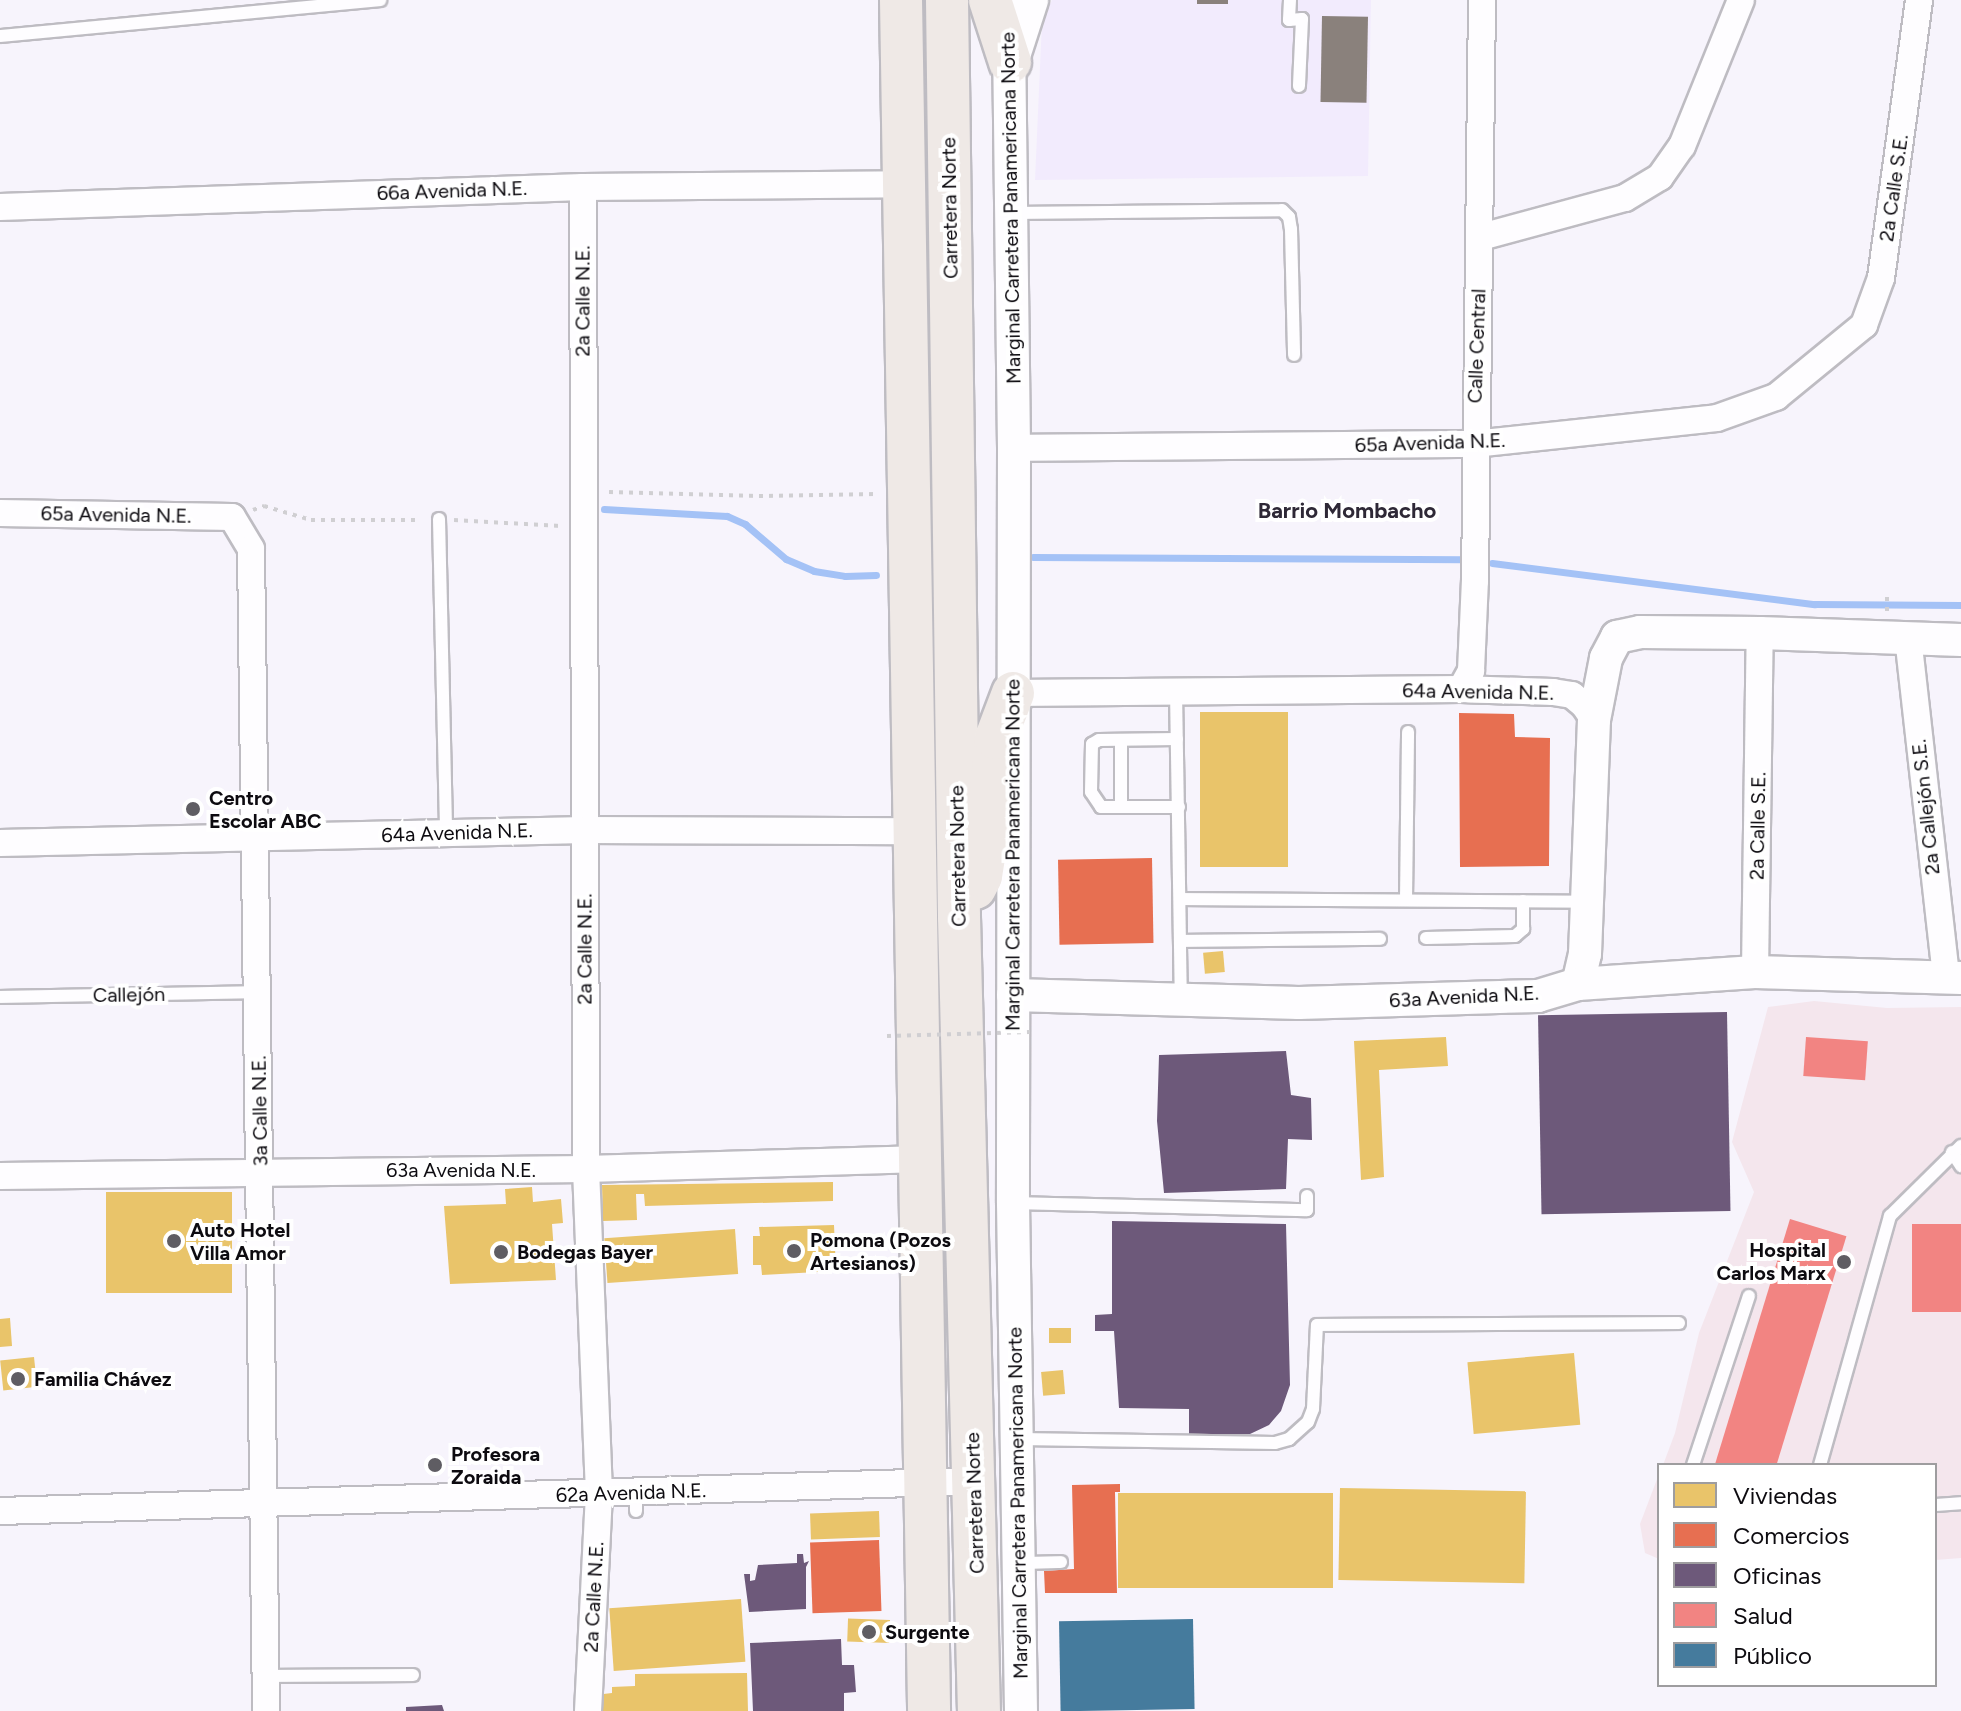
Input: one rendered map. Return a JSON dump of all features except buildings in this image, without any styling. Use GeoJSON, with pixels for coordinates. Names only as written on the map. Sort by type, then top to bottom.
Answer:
{"type":"FeatureCollection","features":[{"type":"Feature","properties":{"kind":"highway"},"geometry":{"type":"LineString","coordinates":[[901,0],[929,1711]]}},
{"type":"Feature","properties":{"kind":"highway","name":"Carretera Norte"},"geometry":{"type":"LineString","coordinates":[[947,0],[959,917],[979,1711]]}},
{"type":"Feature","properties":{"kind":"highway"},"geometry":{"type":"LineString","coordinates":[[990,0],[1010,62]]}},
{"type":"Feature","properties":{"kind":"highway"},"geometry":{"type":"LineString","coordinates":[[959,917],[981,876],[996,738],[1013,693]]}},
{"type":"Feature","properties":{"kind":"main road"},"geometry":{"type":"LineString","coordinates":[[1010,62],[1030,0]]}},
{"type":"Feature","properties":{"kind":"street","name":"Marginal Carretera Panamericana Norte"},"geometry":{"type":"LineString","coordinates":[[1007,0],[1014,448],[1013,1203],[1021,1711]]}},
{"type":"Feature","properties":{"kind":"street","name":"Calle Central"},"geometry":{"type":"LineString","coordinates":[[1461,689],[1471,671],[1475,581],[1474,444],[1481,237],[1482,0]]}},
{"type":"Feature","properties":{"kind":"street"},"geometry":{"type":"LineString","coordinates":[[1481,237],[1625,198],[1660,177],[1682,146],[1741,0]]}},
{"type":"Feature","properties":{"kind":"street","name":"2a Calle S.E."},"geometry":{"type":"LineString","coordinates":[[1828,357],[1864,325],[1881,278],[1919,0]]}},
{"type":"Feature","properties":{"kind":"street","name":"66a Avenida N.E."},"geometry":{"type":"LineString","coordinates":[[0,207],[583,187],[905,184]]}},
{"type":"Feature","properties":{"kind":"street","name":"2a Calle N.E."},"geometry":{"type":"LineString","coordinates":[[583,187],[586,1169],[599,1494],[588,1711]]}},
{"type":"Feature","properties":{"kind":"street","name":"65a Avenida N.E."},"geometry":{"type":"LineString","coordinates":[[1014,448],[1474,444],[1717,418],[1776,397],[1828,357]]}},
{"type":"Feature","properties":{"kind":"street","name":"65a Avenida N.E."},"geometry":{"type":"LineString","coordinates":[[0,513],[232,517]]}},
{"type":"Feature","properties":{"kind":"street","name":"3a Calle N.E."},"geometry":{"type":"LineString","coordinates":[[232,517],[251,549],[266,1711]]}},
{"type":"Feature","properties":{"kind":"street"},"geometry":{"type":"LineString","coordinates":[[1578,984],[1585,954],[1594,720],[1606,658],[1617,637],[1640,632],[1760,633],[1961,640]]}},
{"type":"Feature","properties":{"kind":"street","name":"2a Calle S.E."},"geometry":{"type":"LineString","coordinates":[[1755,972],[1760,633]]}},
{"type":"Feature","properties":{"kind":"street","name":"2a Callejón S.E."},"geometry":{"type":"LineString","coordinates":[[1908,637],[1953,977]]}},
{"type":"Feature","properties":{"kind":"street","name":"64a Avenida N.E."},"geometry":{"type":"LineString","coordinates":[[1013,693],[1461,689],[1572,695],[1584,705],[1594,720]]}},
{"type":"Feature","properties":{"kind":"street","name":"64a Avenida N.E."},"geometry":{"type":"LineString","coordinates":[[0,843],[585,830],[914,831]]}},
{"type":"Feature","properties":{"kind":"street","name":"63a Avenida N.E."},"geometry":{"type":"LineString","coordinates":[[1013,995],[1299,1003],[1459,1000],[1538,996],[1578,984],[1755,972],[1953,977]]}},
{"type":"Feature","properties":{"kind":"street","name":"63a Avenida N.E."},"geometry":{"type":"LineString","coordinates":[[0,1176],[586,1169],[922,1159]]}},
{"type":"Feature","properties":{"kind":"street","name":"62a Avenida N.E."},"geometry":{"type":"LineString","coordinates":[[0,1511],[264,1501],[599,1494],[636,1502],[779,1496],[975,1481]]}},
{"type":"Feature","properties":{"kind":"lane"},"geometry":{"type":"LineString","coordinates":[[0,36],[380,0]]}},
{"type":"Feature","properties":{"kind":"lane"},"geometry":{"type":"LineString","coordinates":[[1290,0],[1289,20],[1302,19],[1299,86]]}},
{"type":"Feature","properties":{"kind":"lane"},"geometry":{"type":"LineString","coordinates":[[1012,213],[1282,210],[1289,217],[1291,229],[1294,355]]}},
{"type":"Feature","properties":{"kind":"lane"},"geometry":{"type":"LineString","coordinates":[[439,519],[446,833]]}},
{"type":"Feature","properties":{"kind":"lane"},"geometry":{"type":"LineString","coordinates":[[1176,691],[1181,999]]}},
{"type":"Feature","properties":{"kind":"lane"},"geometry":{"type":"LineString","coordinates":[[1406,900],[1408,732]]}},
{"type":"Feature","properties":{"kind":"lane"},"geometry":{"type":"LineString","coordinates":[[1177,739],[1099,740],[1090,750],[1093,800],[1101,807],[1179,807]]}},
{"type":"Feature","properties":{"kind":"lane"},"geometry":{"type":"LineString","coordinates":[[1121,740],[1121,807]]}},
{"type":"Feature","properties":{"kind":"lane"},"geometry":{"type":"LineString","coordinates":[[1181,899],[1587,903]]}},
{"type":"Feature","properties":{"kind":"lane"},"geometry":{"type":"LineString","coordinates":[[1426,938],[1515,936],[1523,929],[1523,901]]}},
{"type":"Feature","properties":{"kind":"lane"},"geometry":{"type":"LineString","coordinates":[[1181,941],[1380,939]]}},
{"type":"Feature","properties":{"kind":"lane","name":"Callejón"},"geometry":{"type":"LineString","coordinates":[[0,997],[258,992]]}},
{"type":"Feature","properties":{"kind":"lane"},"geometry":{"type":"LineString","coordinates":[[1821,1463],[1890,1216],[1956,1149],[1961,1166]]}},
{"type":"Feature","properties":{"kind":"lane"},"geometry":{"type":"LineString","coordinates":[[1013,1203],[1307,1210],[1307,1196]]}},
{"type":"Feature","properties":{"kind":"lane"},"geometry":{"type":"LineString","coordinates":[[1694,1463],[1749,1296]]}},
{"type":"Feature","properties":{"kind":"lane"},"geometry":{"type":"LineString","coordinates":[[1017,1439],[1275,1443],[1289,1439],[1308,1422],[1313,1409],[1317,1325],[1679,1323]]}},
{"type":"Feature","properties":{"kind":"lane"},"geometry":{"type":"LineString","coordinates":[[1937,1505],[1961,1503]]}},
{"type":"Feature","properties":{"kind":"lane"},"geometry":{"type":"LineString","coordinates":[[1018,1563],[1061,1562]]}},
{"type":"Feature","properties":{"kind":"lane"},"geometry":{"type":"LineString","coordinates":[[267,1676],[413,1675]]}},
{"type":"Feature","properties":{"kind":"path"},"geometry":{"type":"LineString","coordinates":[[232,517],[264,506],[311,520],[439,519],[759,496],[871,494]]}},
{"type":"Feature","properties":{"kind":"path"},"geometry":{"type":"LineString","coordinates":[[1887,597],[1887,613]]}},
{"type":"Feature","properties":{"kind":"path"},"geometry":{"type":"LineString","coordinates":[[887,1036],[1030,1032]]}},
{"type":"Feature","properties":{"kind":"shaded area"},"geometry":{"type":"Polygon","coordinates":[[[1052,0],[1371,0],[1368,176],[1035,180],[1042,22],[1052,0]]]}},
{"type":"Feature","properties":{"kind":"shaded area","name":"Hospital Carlos Marx"},"geometry":{"type":"Polygon","coordinates":[[[1814,1001],[1887,1008],[1961,1007],[1961,1558],[1937,1560],[1937,1463],[1664,1463],[1675,1433],[1699,1333],[1754,1192],[1732,1142],[1768,1007],[1814,1001]]]}},
{"type":"Feature","properties":{"kind":"shaded area"},"geometry":{"type":"Polygon","coordinates":[[[1657,1479],[1657,1558],[1645,1553],[1640,1524],[1657,1479]]]}},
{"type":"Feature","properties":{"kind":"waterway"},"geometry":{"type":"LineString","coordinates":[[604,509],[727,516],[745,524],[786,559],[814,571],[845,576],[876,575]]}},
{"type":"Feature","properties":{"kind":"waterway"},"geometry":{"type":"LineString","coordinates":[[1033,557],[1463,559]]}},
{"type":"Feature","properties":{"kind":"waterway"},"geometry":{"type":"LineString","coordinates":[[1492,563],[1814,604],[1961,605]]}},
{"type":"Feature","properties":{"kind":"place","name":"Centro Escolar ABC"},"geometry":{"type":"Point","coordinates":[193,809]}},
{"type":"Feature","properties":{"kind":"place","name":"Auto Hotel Villa Amor"},"geometry":{"type":"Point","coordinates":[174,1241]}},
{"type":"Feature","properties":{"kind":"place","name":"Pomona (Pozos Artesianos)"},"geometry":{"type":"Point","coordinates":[794,1251]}},
{"type":"Feature","properties":{"kind":"place","name":"Bodegas Bayer"},"geometry":{"type":"Point","coordinates":[501,1252]}},
{"type":"Feature","properties":{"kind":"place","name":"Hospital Carlos Marx"},"geometry":{"type":"Point","coordinates":[1844,1262]}},
{"type":"Feature","properties":{"kind":"place","name":"Familia Chávez"},"geometry":{"type":"Point","coordinates":[18,1379]}},
{"type":"Feature","properties":{"kind":"place","name":"Profesora Zoraida"},"geometry":{"type":"Point","coordinates":[435,1465]}},
{"type":"Feature","properties":{"kind":"place","name":"Surgente"},"geometry":{"type":"Point","coordinates":[869,1632]}},
{"type":"Feature","properties":{"kind":"district","name":"Barrio Mombacho"},"geometry":{"type":"Point","coordinates":[1347,511]}}]}
